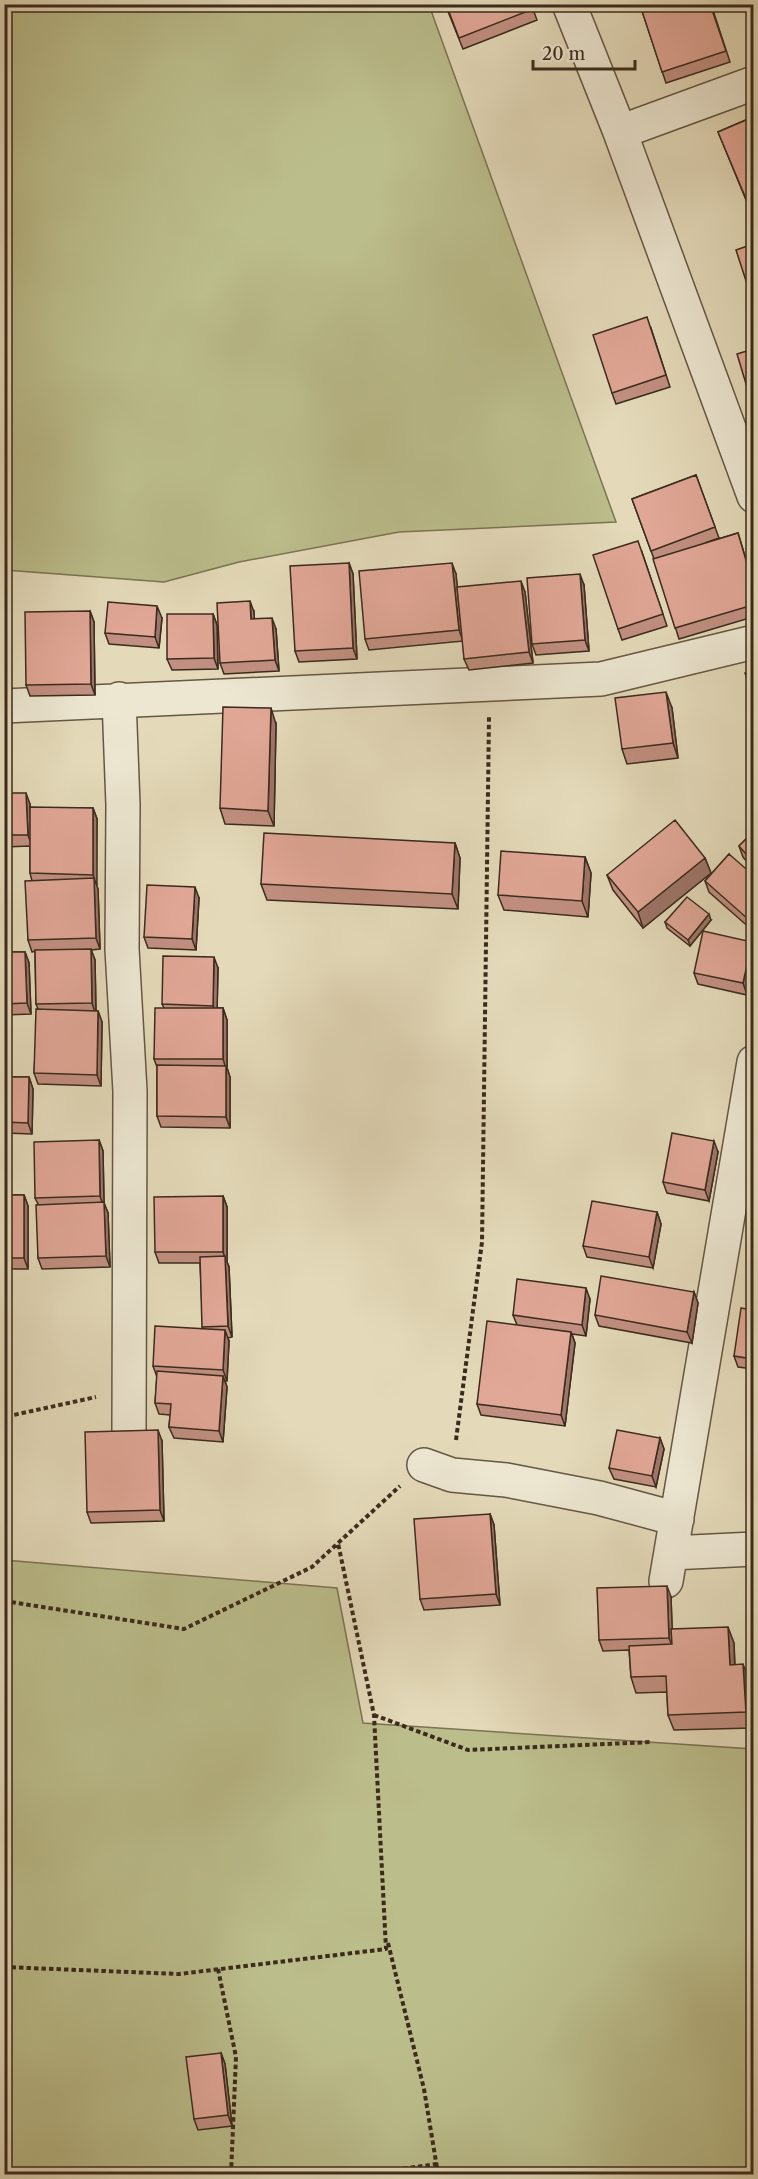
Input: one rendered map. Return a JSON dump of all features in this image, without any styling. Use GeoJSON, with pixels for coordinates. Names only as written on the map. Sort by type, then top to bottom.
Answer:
{"type":"FeatureCollection","features":[{"type":"Feature","properties":{"kind":"street"},"geometry":{"type":"LineString","coordinates":[[569,4],[620,132],[753,496]]}},
{"type":"Feature","properties":{"kind":"street"},"geometry":{"type":"LineString","coordinates":[[620,132],[753,83]]}},
{"type":"Feature","properties":{"kind":"street"},"geometry":{"type":"LineString","coordinates":[[4,706],[601,679],[753,642]]}},
{"type":"Feature","properties":{"kind":"street"},"geometry":{"type":"LineString","coordinates":[[119,699],[123,805],[122,949],[129,1091],[129,1430]]}},
{"type":"Feature","properties":{"kind":"street"},"geometry":{"type":"LineString","coordinates":[[753,1062],[678,1519],[668,1567],[753,1549]]}},
{"type":"Feature","properties":{"kind":"street"},"geometry":{"type":"LineString","coordinates":[[438,1470],[599,1498],[678,1519]]}},
{"type":"Feature","properties":{"kind":"path"},"geometry":{"type":"LineString","coordinates":[[4,1601],[184,1629],[312,1567],[338,1543],[438,1470],[482,1242],[490,683]]}},
{"type":"Feature","properties":{"kind":"path"},"geometry":{"type":"LineString","coordinates":[[4,1523],[9,1416],[129,1389]]}},
{"type":"Feature","properties":{"kind":"path"},"geometry":{"type":"LineString","coordinates":[[4,1967],[179,1974],[386,1949],[374,1715],[338,1543]]}},
{"type":"Feature","properties":{"kind":"path"},"geometry":{"type":"LineString","coordinates":[[374,1715],[468,1750],[652,1742]]}},
{"type":"Feature","properties":{"kind":"path"},"geometry":{"type":"LineString","coordinates":[[385,1934],[424,2089],[438,2175]]}},
{"type":"Feature","properties":{"kind":"path"},"geometry":{"type":"LineString","coordinates":[[218,1969],[236,2057],[231,2175]]}},
{"type":"Feature","properties":{"kind":"path"},"geometry":{"type":"LineString","coordinates":[[366,2175],[437,2164]]}},
{"type":"Feature","properties":{"kind":"green space"},"geometry":{"type":"Polygon","coordinates":[[[4,5],[429,5],[616,522],[399,532],[239,562],[164,582],[5,570],[4,5]]]}},
{"type":"Feature","properties":{"kind":"green space"},"geometry":{"type":"Polygon","coordinates":[[[4,1560],[337,1588],[363,1723],[753,1749],[753,2174],[5,2174],[4,1560]]]}},
{"type":"Feature","properties":{"kind":"building"},"geometry":{"type":"Polygon","coordinates":[[[446,4],[531,4],[533,9],[459,38],[446,4]]]}},
{"type":"Feature","properties":{"kind":"building"},"geometry":{"type":"Polygon","coordinates":[[[650,4],[710,4],[726,51],[662,72],[641,8],[650,4]]]}},
{"type":"Feature","properties":{"kind":"building"},"geometry":{"type":"Polygon","coordinates":[[[753,117],[753,204],[749,206],[718,132],[753,117]]]}},
{"type":"Feature","properties":{"kind":"building"},"geometry":{"type":"Polygon","coordinates":[[[753,244],[753,289],[749,290],[736,250],[753,244]]]}},
{"type":"Feature","properties":{"kind":"building"},"geometry":{"type":"Polygon","coordinates":[[[647,317],[666,375],[612,393],[593,335],[647,317]]]}},
{"type":"Feature","properties":{"kind":"building"},"geometry":{"type":"Polygon","coordinates":[[[753,349],[753,407],[737,354],[753,349]]]}},
{"type":"Feature","properties":{"kind":"building"},"geometry":{"type":"Polygon","coordinates":[[[696,475],[715,527],[651,551],[632,499],[696,475]]]}},
{"type":"Feature","properties":{"kind":"building"},"geometry":{"type":"Polygon","coordinates":[[[738,533],[753,584],[753,605],[675,628],[653,559],[738,533]]]}},
{"type":"Feature","properties":{"kind":"building"},"geometry":{"type":"Polygon","coordinates":[[[638,541],[663,614],[618,629],[593,555],[638,541]]]}},
{"type":"Feature","properties":{"kind":"building"},"geometry":{"type":"Polygon","coordinates":[[[349,563],[353,648],[295,651],[290,566],[349,563]]]}},
{"type":"Feature","properties":{"kind":"building"},"geometry":{"type":"Polygon","coordinates":[[[452,563],[459,630],[365,639],[359,571],[452,563]]]}},
{"type":"Feature","properties":{"kind":"building"},"geometry":{"type":"Polygon","coordinates":[[[580,574],[585,640],[532,644],[527,578],[580,574]]]}},
{"type":"Feature","properties":{"kind":"building"},"geometry":{"type":"Polygon","coordinates":[[[521,581],[529,652],[464,659],[457,587],[521,581]]]}},
{"type":"Feature","properties":{"kind":"building"},"geometry":{"type":"Polygon","coordinates":[[[250,601],[251,619],[272,618],[275,660],[220,663],[217,603],[250,601]]]}},
{"type":"Feature","properties":{"kind":"building"},"geometry":{"type":"Polygon","coordinates":[[[108,602],[157,606],[155,637],[105,633],[108,602]]]}},
{"type":"Feature","properties":{"kind":"building"},"geometry":{"type":"Polygon","coordinates":[[[90,611],[91,684],[26,685],[25,612],[90,611]]]}},
{"type":"Feature","properties":{"kind":"building"},"geometry":{"type":"Polygon","coordinates":[[[167,614],[213,614],[214,658],[167,659],[167,614]]]}},
{"type":"Feature","properties":{"kind":"building"},"geometry":{"type":"Polygon","coordinates":[[[753,670],[753,696],[745,673],[753,670]]]}},
{"type":"Feature","properties":{"kind":"building"},"geometry":{"type":"Polygon","coordinates":[[[666,692],[673,743],[622,749],[615,698],[666,692]]]}},
{"type":"Feature","properties":{"kind":"building"},"geometry":{"type":"Polygon","coordinates":[[[223,707],[271,708],[268,811],[220,808],[223,707]]]}},
{"type":"Feature","properties":{"kind":"building"},"geometry":{"type":"Polygon","coordinates":[[[4,793],[26,793],[28,835],[4,835],[4,793]]]}},
{"type":"Feature","properties":{"kind":"building"},"geometry":{"type":"Polygon","coordinates":[[[30,807],[93,808],[93,875],[30,873],[30,807]]]}},
{"type":"Feature","properties":{"kind":"building"},"geometry":{"type":"Polygon","coordinates":[[[675,820],[705,858],[638,912],[607,875],[675,820]]]}},
{"type":"Feature","properties":{"kind":"building"},"geometry":{"type":"Polygon","coordinates":[[[753,832],[753,862],[739,846],[753,832]]]}},
{"type":"Feature","properties":{"kind":"building"},"geometry":{"type":"Polygon","coordinates":[[[264,833],[455,843],[452,894],[261,884],[264,833]]]}},
{"type":"Feature","properties":{"kind":"building"},"geometry":{"type":"Polygon","coordinates":[[[501,851],[585,857],[582,901],[498,895],[501,851]]]}},
{"type":"Feature","properties":{"kind":"building"},"geometry":{"type":"Polygon","coordinates":[[[729,854],[753,875],[753,912],[748,919],[705,881],[729,854]]]}},
{"type":"Feature","properties":{"kind":"building"},"geometry":{"type":"Polygon","coordinates":[[[94,878],[96,938],[28,940],[25,881],[94,878]]]}},
{"type":"Feature","properties":{"kind":"building"},"geometry":{"type":"Polygon","coordinates":[[[147,885],[195,887],[192,939],[144,937],[147,885]]]}},
{"type":"Feature","properties":{"kind":"building"},"geometry":{"type":"Polygon","coordinates":[[[687,897],[709,914],[688,940],[665,922],[687,897]]]}},
{"type":"Feature","properties":{"kind":"building"},"geometry":{"type":"Polygon","coordinates":[[[703,931],[752,942],[743,983],[694,973],[703,931]]]}},
{"type":"Feature","properties":{"kind":"building"},"geometry":{"type":"Polygon","coordinates":[[[91,949],[92,1003],[36,1004],[35,950],[91,949]]]}},
{"type":"Feature","properties":{"kind":"building"},"geometry":{"type":"Polygon","coordinates":[[[4,952],[25,952],[27,1003],[4,1004],[4,952]]]}},
{"type":"Feature","properties":{"kind":"building"},"geometry":{"type":"Polygon","coordinates":[[[163,956],[214,957],[213,1006],[162,1004],[163,956]]]}},
{"type":"Feature","properties":{"kind":"building"},"geometry":{"type":"Polygon","coordinates":[[[155,1008],[223,1008],[223,1059],[154,1059],[155,1008]]]}},
{"type":"Feature","properties":{"kind":"building"},"geometry":{"type":"Polygon","coordinates":[[[36,1009],[98,1011],[97,1075],[34,1073],[36,1009]]]}},
{"type":"Feature","properties":{"kind":"building"},"geometry":{"type":"Polygon","coordinates":[[[157,1065],[226,1066],[226,1117],[157,1116],[157,1065]]]}},
{"type":"Feature","properties":{"kind":"building"},"geometry":{"type":"Polygon","coordinates":[[[4,1077],[29,1077],[28,1123],[4,1122],[4,1077]]]}},
{"type":"Feature","properties":{"kind":"building"},"geometry":{"type":"Polygon","coordinates":[[[672,1133],[714,1141],[705,1190],[663,1182],[672,1133]]]}},
{"type":"Feature","properties":{"kind":"building"},"geometry":{"type":"Polygon","coordinates":[[[99,1140],[100,1196],[35,1198],[34,1142],[99,1140]]]}},
{"type":"Feature","properties":{"kind":"building"},"geometry":{"type":"Polygon","coordinates":[[[4,1195],[24,1195],[24,1258],[4,1258],[4,1195]]]}},
{"type":"Feature","properties":{"kind":"building"},"geometry":{"type":"Polygon","coordinates":[[[223,1196],[223,1252],[155,1252],[154,1197],[223,1196]]]}},
{"type":"Feature","properties":{"kind":"building"},"geometry":{"type":"Polygon","coordinates":[[[592,1201],[657,1212],[649,1257],[583,1246],[592,1201]]]}},
{"type":"Feature","properties":{"kind":"building"},"geometry":{"type":"Polygon","coordinates":[[[104,1202],[106,1256],[38,1258],[36,1205],[104,1202]]]}},
{"type":"Feature","properties":{"kind":"building"},"geometry":{"type":"Polygon","coordinates":[[[225,1256],[228,1326],[202,1327],[200,1257],[225,1256]]]}},
{"type":"Feature","properties":{"kind":"building"},"geometry":{"type":"Polygon","coordinates":[[[601,1276],[694,1292],[687,1332],[595,1315],[601,1276]]]}},
{"type":"Feature","properties":{"kind":"building"},"geometry":{"type":"Polygon","coordinates":[[[517,1279],[586,1288],[582,1325],[513,1315],[517,1279]]]}},
{"type":"Feature","properties":{"kind":"building"},"geometry":{"type":"Polygon","coordinates":[[[741,1308],[753,1310],[753,1359],[734,1356],[741,1308]]]}},
{"type":"Feature","properties":{"kind":"building"},"geometry":{"type":"Polygon","coordinates":[[[487,1321],[571,1332],[561,1415],[477,1404],[487,1321]]]}},
{"type":"Feature","properties":{"kind":"building"},"geometry":{"type":"Polygon","coordinates":[[[155,1326],[225,1330],[223,1370],[153,1366],[155,1326]]]}},
{"type":"Feature","properties":{"kind":"building"},"geometry":{"type":"Polygon","coordinates":[[[157,1371],[223,1376],[219,1431],[169,1427],[171,1404],[155,1403],[157,1371]]]}},
{"type":"Feature","properties":{"kind":"building"},"geometry":{"type":"Polygon","coordinates":[[[158,1430],[160,1510],[87,1512],[85,1432],[158,1430]]]}},
{"type":"Feature","properties":{"kind":"building"},"geometry":{"type":"Polygon","coordinates":[[[617,1430],[660,1438],[652,1476],[609,1468],[617,1430]]]}},
{"type":"Feature","properties":{"kind":"building"},"geometry":{"type":"Polygon","coordinates":[[[490,1514],[496,1594],[420,1599],[414,1519],[490,1514]]]}},
{"type":"Feature","properties":{"kind":"building"},"geometry":{"type":"Polygon","coordinates":[[[667,1586],[669,1638],[599,1640],[597,1588],[667,1586]]]}},
{"type":"Feature","properties":{"kind":"building"},"geometry":{"type":"Polygon","coordinates":[[[728,1627],[730,1665],[743,1664],[746,1712],[668,1715],[666,1676],[631,1677],[629,1646],[672,1644],[671,1629],[728,1627]]]}},
{"type":"Feature","properties":{"kind":"building"},"geometry":{"type":"Polygon","coordinates":[[[221,2053],[228,2115],[194,2119],[186,2057],[221,2053]]]}}]}
